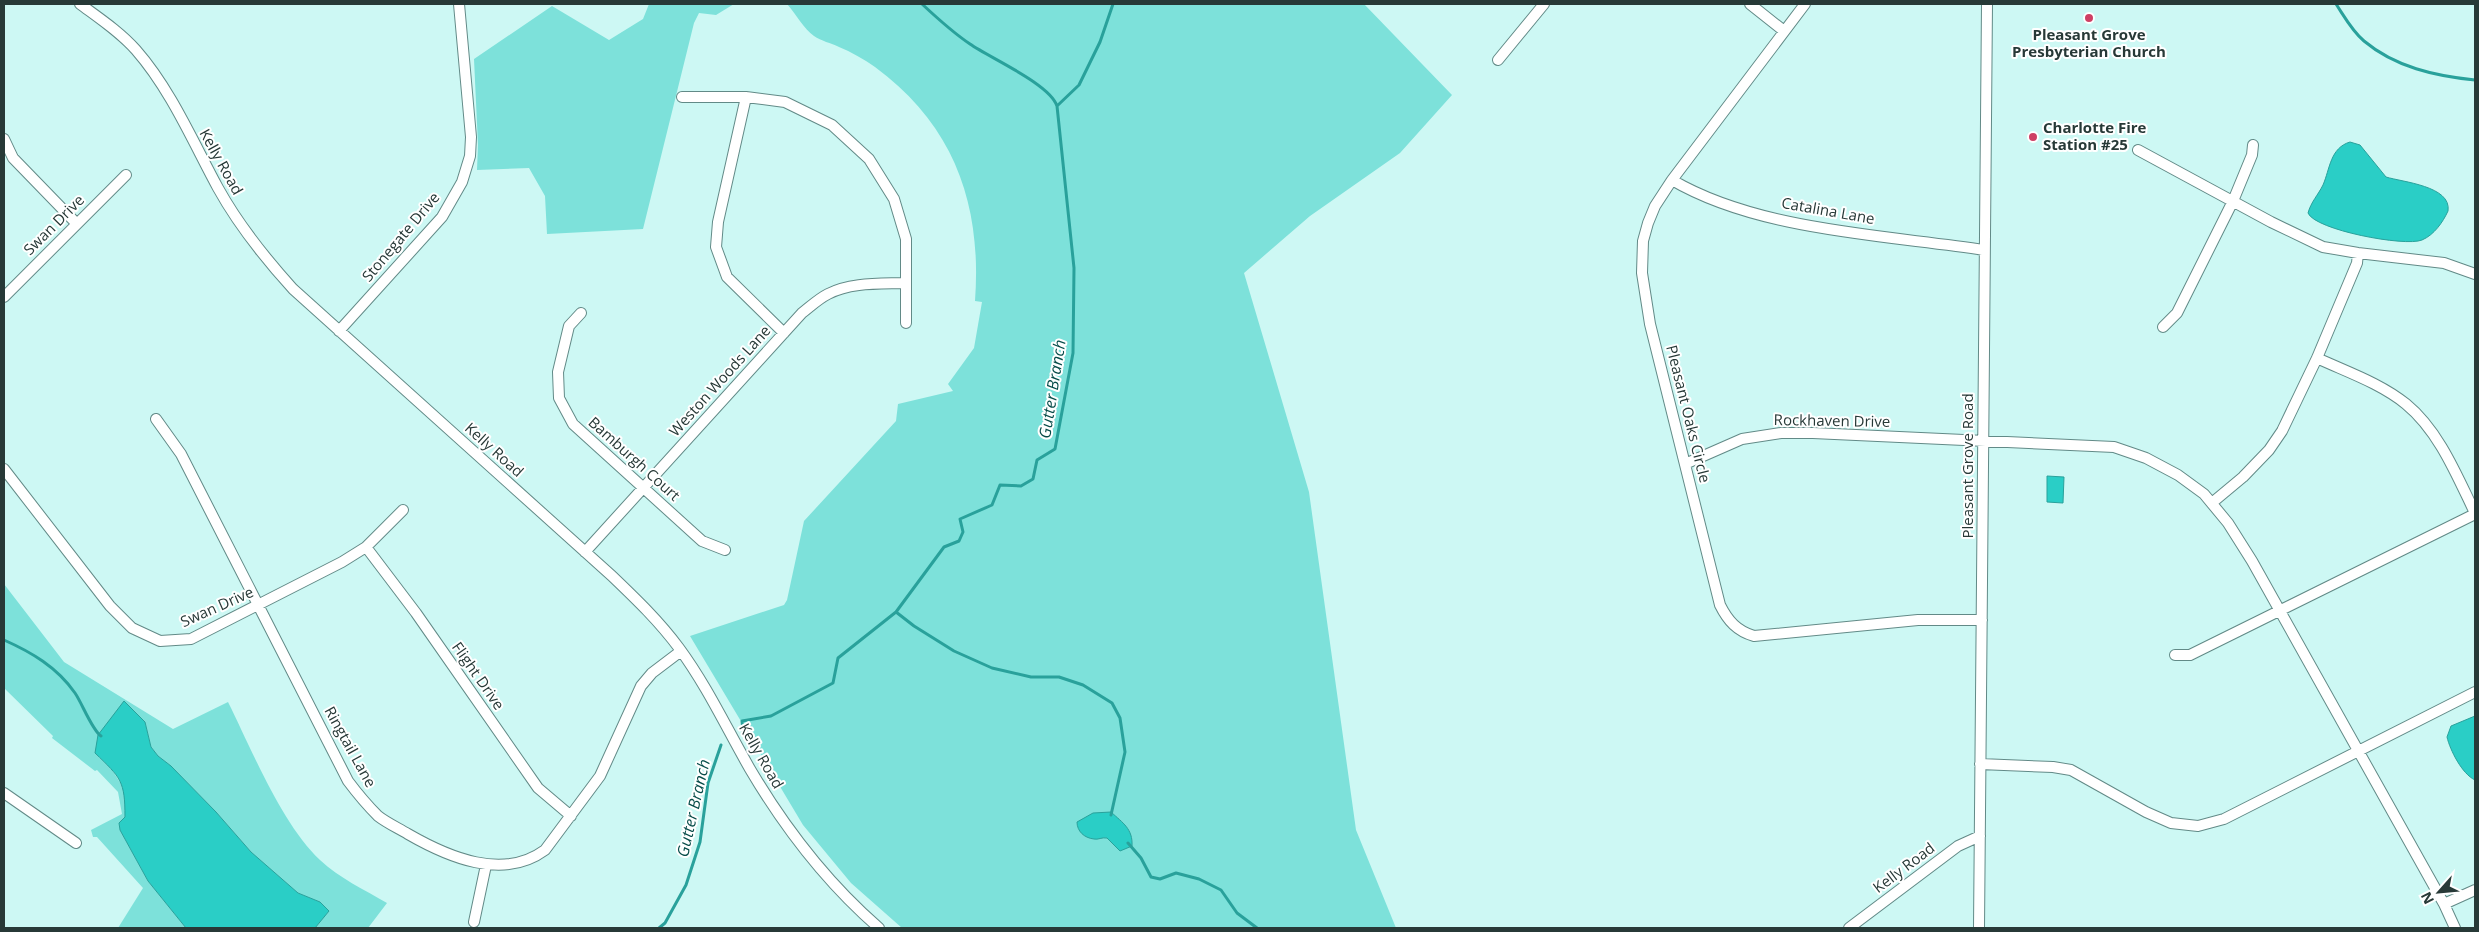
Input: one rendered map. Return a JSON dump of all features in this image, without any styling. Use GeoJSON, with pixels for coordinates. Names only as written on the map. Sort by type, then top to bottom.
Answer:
{"type":"FeatureCollection","features":[{"type":"Feature","properties":{"kind":"street","name":"Kelly Road"},"geometry":{"type":"LineString","coordinates":[[80,4],[107,24],[137,52],[170,101],[219,189],[253,244],[293,289],[643,605],[681,651],[700,679],[764,792],[802,848],[833,885],[879,928]]}},
{"type":"Feature","properties":{"kind":"street","name":"Stonegate Drive"},"geometry":{"type":"LineString","coordinates":[[339,331],[442,217],[462,182],[470,156],[471,137],[459,4]]}},
{"type":"Feature","properties":{"kind":"street"},"geometry":{"type":"LineString","coordinates":[[1498,60],[1544,4]]}},
{"type":"Feature","properties":{"kind":"street"},"geometry":{"type":"LineString","coordinates":[[1750,4],[1784,31]]}},
{"type":"Feature","properties":{"kind":"street","name":"Pleasant Oaks Circle"},"geometry":{"type":"LineString","coordinates":[[1804,4],[1672,180],[1656,206],[1648,223],[1643,241],[1642,273],[1650,324],[1720,605],[1730,622],[1740,630],[1754,636],[1770,636],[1918,620],[1982,620]]}},
{"type":"Feature","properties":{"kind":"street","name":"Pleasant Grove Road"},"geometry":{"type":"LineString","coordinates":[[1979,928],[1987,4]]}},
{"type":"Feature","properties":{"kind":"street"},"geometry":{"type":"LineString","coordinates":[[682,96],[746,97],[785,102],[832,125],[869,159],[894,199],[906,239],[906,323]]}},
{"type":"Feature","properties":{"kind":"street"},"geometry":{"type":"LineString","coordinates":[[746,97],[718,222],[716,247],[727,277],[784,333]]}},
{"type":"Feature","properties":{"kind":"street"},"geometry":{"type":"LineString","coordinates":[[4,139],[13,158],[77,224]]}},
{"type":"Feature","properties":{"kind":"street"},"geometry":{"type":"LineString","coordinates":[[2163,327],[2176,313],[2233,201],[2252,155],[2253,146]]}},
{"type":"Feature","properties":{"kind":"street"},"geometry":{"type":"LineString","coordinates":[[2138,150],[2303,239],[2323,247],[2444,263],[2475,274]]}},
{"type":"Feature","properties":{"kind":"street","name":"Swan Drive"},"geometry":{"type":"LineString","coordinates":[[4,297],[126,175]]}},
{"type":"Feature","properties":{"kind":"street","name":"Catalina Lane"},"geometry":{"type":"LineString","coordinates":[[1672,180],[1715,200],[1767,215],[1853,232],[1984,250]]}},
{"type":"Feature","properties":{"kind":"street"},"geometry":{"type":"LineString","coordinates":[[2212,502],[2243,477],[2269,450],[2282,431],[2317,358],[2357,263],[2358,253]]}},
{"type":"Feature","properties":{"kind":"street","name":"Weston Woods Lane"},"geometry":{"type":"LineString","coordinates":[[584,552],[802,313],[827,294],[863,284],[906,284]]}},
{"type":"Feature","properties":{"kind":"street","name":"Bamburgh Court"},"geometry":{"type":"LineString","coordinates":[[581,313],[569,326],[558,372],[559,398],[573,424],[702,541],[725,550]]}},
{"type":"Feature","properties":{"kind":"street"},"geometry":{"type":"LineString","coordinates":[[2175,655],[2190,654],[2475,514],[2439,442],[2407,404],[2388,391],[2317,358]]}},
{"type":"Feature","properties":{"kind":"street","name":"Ringtail Lane"},"geometry":{"type":"LineString","coordinates":[[156,419],[180,454],[348,781],[361,799],[380,817],[432,848],[486,865],[511,864],[533,858],[550,844],[600,776],[640,686],[652,673],[681,651]]}},
{"type":"Feature","properties":{"kind":"street","name":"Rockhaven Drive"},"geometry":{"type":"LineString","coordinates":[[1685,464],[1742,439],[1781,433],[1860,434],[2114,448],[2146,458],[2178,474],[2212,502],[2252,561],[2444,904],[2455,928]]}},
{"type":"Feature","properties":{"kind":"street","name":"Swan Drive"},"geometry":{"type":"LineString","coordinates":[[6,476],[110,606],[132,628],[160,641],[191,639],[366,547],[403,510]]}},
{"type":"Feature","properties":{"kind":"street","name":"Flight Drive"},"geometry":{"type":"LineString","coordinates":[[366,547],[416,613],[538,788],[571,816]]}},
{"type":"Feature","properties":{"kind":"street"},"geometry":{"type":"LineString","coordinates":[[1980,764],[2054,767],[2071,770],[2154,816],[2171,823],[2198,826],[2224,818],[2475,692]]}},
{"type":"Feature","properties":{"kind":"street"},"geometry":{"type":"LineString","coordinates":[[4,793],[76,842]]}},
{"type":"Feature","properties":{"kind":"street","name":"Kelly Road"},"geometry":{"type":"LineString","coordinates":[[1849,928],[1958,846],[1980,836]]}},
{"type":"Feature","properties":{"kind":"street"},"geometry":{"type":"LineString","coordinates":[[474,922],[486,865]]}},
{"type":"Feature","properties":{"kind":"street"},"geometry":{"type":"LineString","coordinates":[[2444,904],[2475,890]]}},
{"type":"Feature","properties":{"kind":"shaded area"},"geometry":{"type":"Polygon","coordinates":[[[649,4],[734,4],[716,15],[699,13],[694,23],[643,229],[547,234],[545,196],[529,168],[477,170],[478,145],[474,59],[552,6],[609,40],[643,19],[649,4]]]}},
{"type":"Feature","properties":{"kind":"shaded area"},"geometry":{"type":"Polygon","coordinates":[[[787,4],[1364,4],[1452,95],[1400,153],[1310,216],[1244,273],[1309,492],[1356,830],[1396,928],[902,928],[851,883],[803,825],[690,636],[784,605],[787,600],[804,521],[896,421],[898,404],[953,391],[948,384],[974,348],[982,302],[975,301],[976,266],[974,232],[968,200],[958,170],[944,142],[925,115],[903,90],[866,61],[814,36],[787,4]]]}},
{"type":"Feature","properties":{"kind":"shaded area"},"geometry":{"type":"Polygon","coordinates":[[[2350,142],[2360,145],[2386,177],[2424,186],[2442,196],[2447,203],[2448,211],[2434,232],[2422,240],[2413,242],[2380,239],[2361,236],[2326,225],[2314,219],[2308,213],[2323,185],[2335,154],[2343,145],[2350,142]]]}},
{"type":"Feature","properties":{"kind":"shaded area"},"geometry":{"type":"Polygon","coordinates":[[[2047,476],[2064,477],[2063,503],[2047,502],[2047,476]]]}},
{"type":"Feature","properties":{"kind":"shaded area"},"geometry":{"type":"Polygon","coordinates":[[[4,584],[64,662],[173,729],[228,702],[268,785],[306,845],[335,872],[387,903],[368,928],[315,928],[329,911],[320,902],[298,893],[251,852],[216,812],[171,766],[158,756],[151,747],[145,722],[95,753],[112,770],[125,790],[125,817],[119,823],[120,830],[148,881],[186,928],[118,928],[143,888],[97,837],[93,837],[91,830],[122,814],[118,792],[97,770],[95,771],[52,738],[53,736],[4,688],[4,584]]]}},
{"type":"Feature","properties":{"kind":"shaded area"},"geometry":{"type":"Polygon","coordinates":[[[124,701],[145,722],[151,747],[158,756],[171,766],[216,812],[251,852],[298,893],[320,902],[329,911],[315,928],[186,928],[148,881],[120,830],[119,823],[125,817],[124,795],[120,781],[111,768],[95,753],[98,735],[124,701]]]}},
{"type":"Feature","properties":{"kind":"shaded area"},"geometry":{"type":"Polygon","coordinates":[[[2475,716],[2475,780],[2466,773],[2457,761],[2447,737],[2451,726],[2475,716]]]}},
{"type":"Feature","properties":{"kind":"shaded area"},"geometry":{"type":"Polygon","coordinates":[[[1111,812],[1123,823],[1131,835],[1132,846],[1120,851],[1107,838],[1096,839],[1084,836],[1077,825],[1077,822],[1093,813],[1111,812]]]}},
{"type":"Feature","properties":{"kind":"waterway","name":"Gutter Branch"},"geometry":{"type":"LineString","coordinates":[[743,731],[742,721],[771,716],[833,683],[838,658],[896,612],[944,547],[959,541],[963,532],[960,519],[992,505],[1000,485],[1021,486],[1033,479],[1037,460],[1055,449],[1073,353],[1074,268],[1057,106],[1052,98],[1032,80],[963,39],[922,4]]}},
{"type":"Feature","properties":{"kind":"waterway"},"geometry":{"type":"LineString","coordinates":[[1057,106],[1079,85],[1100,42],[1113,4]]}},
{"type":"Feature","properties":{"kind":"waterway"},"geometry":{"type":"LineString","coordinates":[[2336,4],[2360,37],[2389,58],[2430,73],[2475,80]]}},
{"type":"Feature","properties":{"kind":"waterway"},"geometry":{"type":"LineString","coordinates":[[896,612],[914,626],[954,651],[992,668],[1031,677],[1059,677],[1083,685],[1112,703],[1120,718],[1125,752],[1111,815]]}},
{"type":"Feature","properties":{"kind":"waterway"},"geometry":{"type":"LineString","coordinates":[[4,640],[34,655],[60,675],[75,693],[94,728],[101,736]]}},
{"type":"Feature","properties":{"kind":"waterway","name":"Gutter Branch"},"geometry":{"type":"LineString","coordinates":[[659,928],[665,923],[686,885],[700,842],[708,783],[721,745]]}},
{"type":"Feature","properties":{"kind":"waterway"},"geometry":{"type":"LineString","coordinates":[[1128,843],[1141,858],[1151,877],[1160,879],[1176,873],[1199,879],[1221,890],[1237,913],[1257,928]]}},
{"type":"Feature","properties":{"kind":"place","name":"Pleasant Grove Presbyterian Church"},"geometry":{"type":"Point","coordinates":[2089,18]}},
{"type":"Feature","properties":{"kind":"place","name":"Charlotte Fire Station #25"},"geometry":{"type":"Point","coordinates":[2033,137]}}]}
